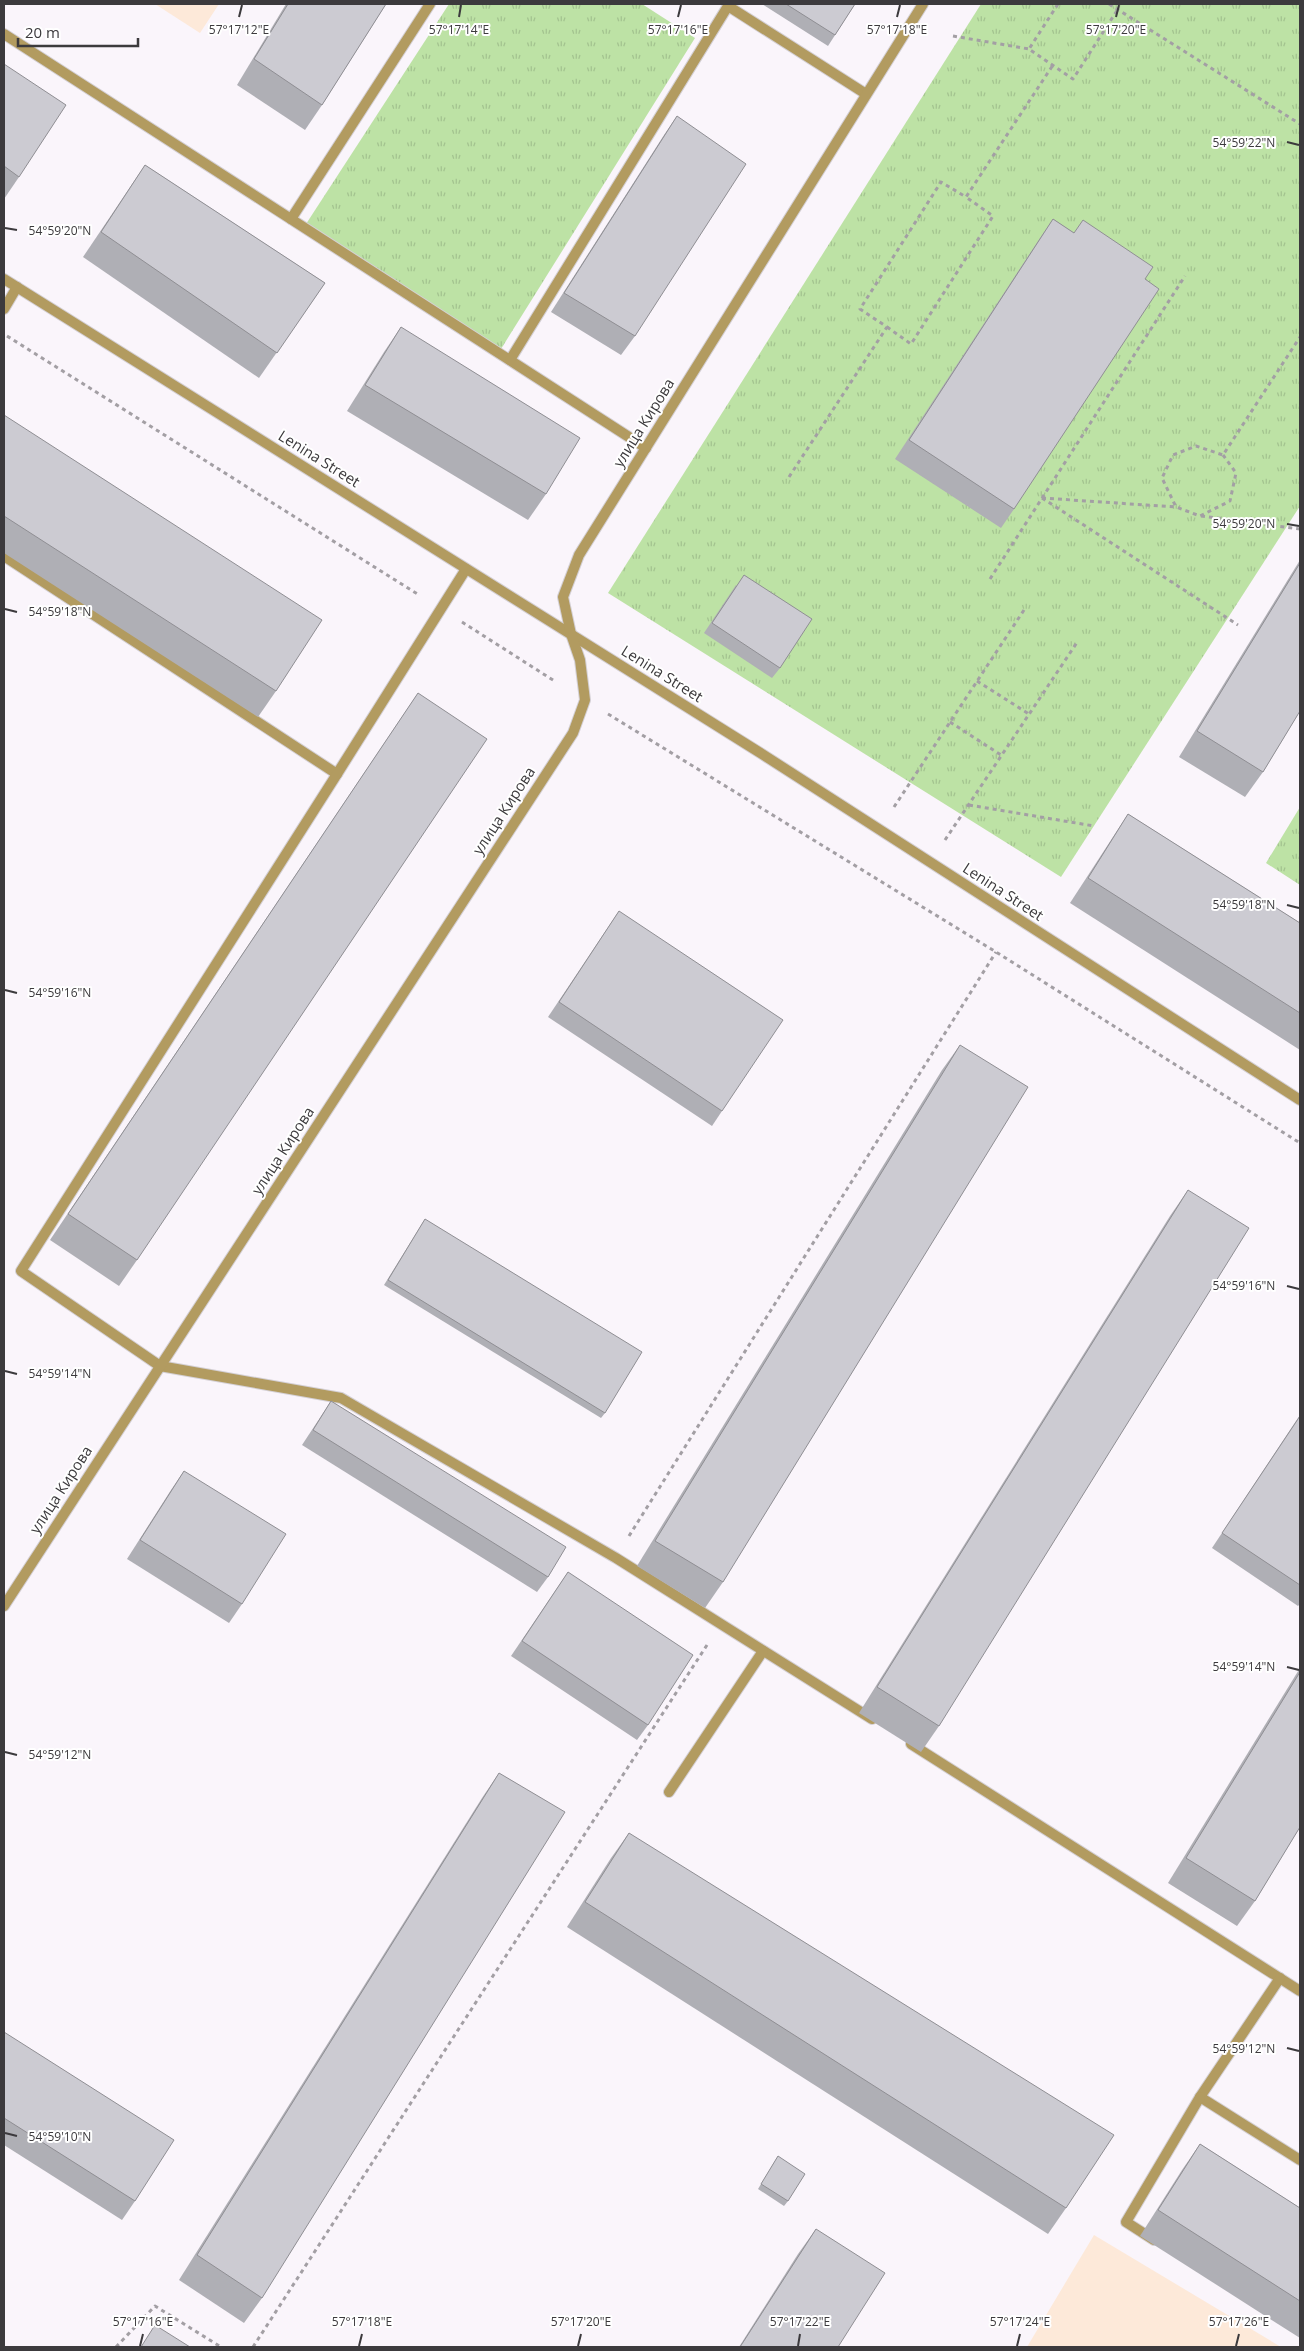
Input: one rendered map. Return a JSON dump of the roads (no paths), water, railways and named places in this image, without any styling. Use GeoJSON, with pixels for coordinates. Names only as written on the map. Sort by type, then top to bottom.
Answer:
{"type":"FeatureCollection","features":[{"type":"Feature","properties":{"kind":"street"},"geometry":{"type":"LineString","coordinates":[[291,219],[430,4]]}},
{"type":"Feature","properties":{"kind":"street","name":"улица Кирова"},"geometry":{"type":"LineString","coordinates":[[4,1606],[573,733],[585,700],[580,660],[571,634],[563,597],[579,555],[923,4]]}},
{"type":"Feature","properties":{"kind":"street"},"geometry":{"type":"LineString","coordinates":[[510,360],[726,5],[866,94]]}},
{"type":"Feature","properties":{"kind":"street"},"geometry":{"type":"LineString","coordinates":[[4,34],[646,448]]}},
{"type":"Feature","properties":{"kind":"street","name":"Lenina Street"},"geometry":{"type":"LineString","coordinates":[[4,279],[571,634],[1300,1100]]}},
{"type":"Feature","properties":{"kind":"street"},"geometry":{"type":"LineString","coordinates":[[4,309],[17,287]]}},
{"type":"Feature","properties":{"kind":"street"},"geometry":{"type":"LineString","coordinates":[[4,556],[337,774]]}},
{"type":"Feature","properties":{"kind":"street"},"geometry":{"type":"LineString","coordinates":[[466,569],[21,1272],[160,1366],[341,1398],[616,1558],[880,1725]]}},
{"type":"Feature","properties":{"kind":"street"},"geometry":{"type":"LineString","coordinates":[[669,1792],[764,1651]]}},
{"type":"Feature","properties":{"kind":"street"},"geometry":{"type":"LineString","coordinates":[[905,1740],[1300,1990]]}},
{"type":"Feature","properties":{"kind":"street"},"geometry":{"type":"LineString","coordinates":[[1167,2248],[1126,2222],[1200,2097],[1280,1978]]}},
{"type":"Feature","properties":{"kind":"street"},"geometry":{"type":"LineString","coordinates":[[1200,2097],[1300,2160]]}}]}
